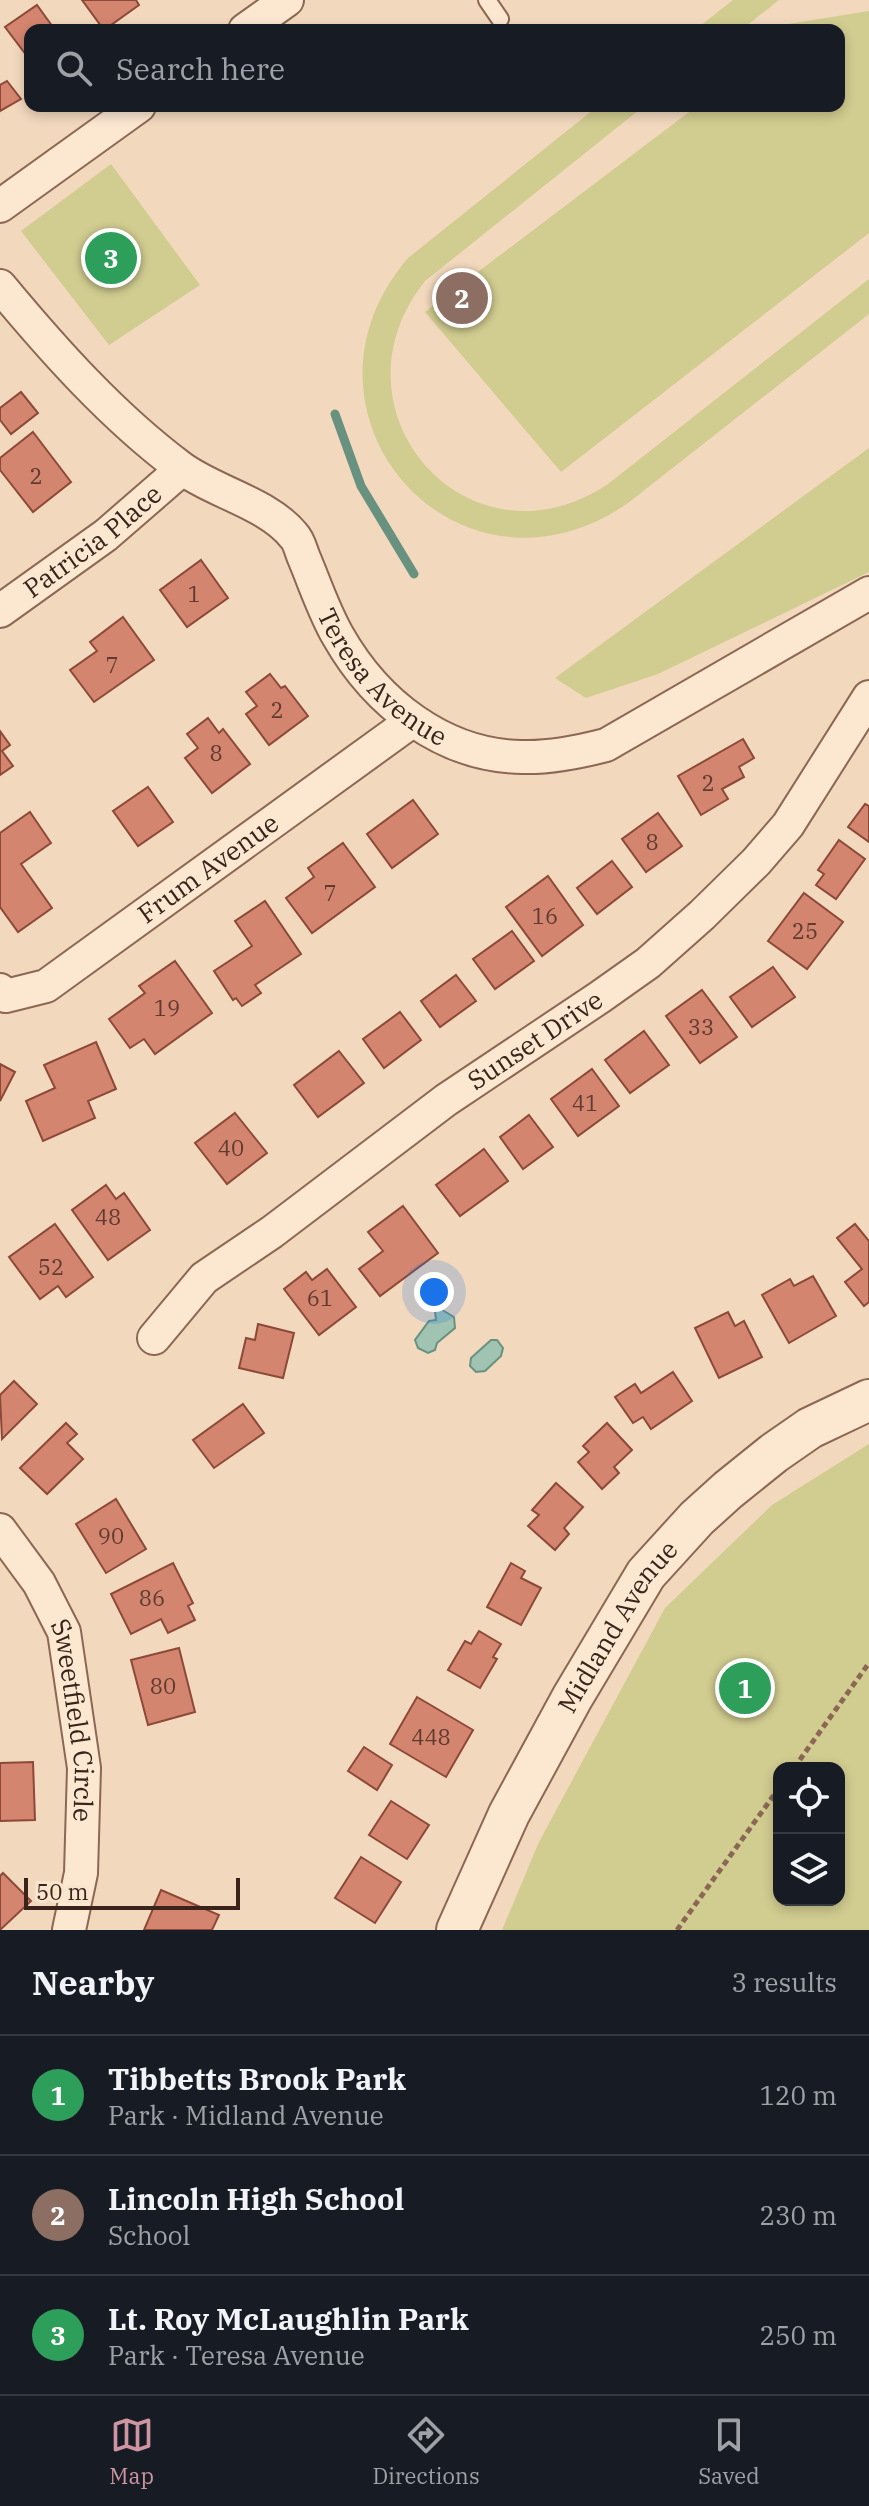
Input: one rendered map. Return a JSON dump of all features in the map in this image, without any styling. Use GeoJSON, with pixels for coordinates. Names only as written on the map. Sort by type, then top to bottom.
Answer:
{"type":"FeatureCollection","features":[{"type":"Feature","properties":{"kind":"street"},"geometry":{"type":"LineString","coordinates":[[253,24],[287,0]]}},
{"type":"Feature","properties":{"kind":"street"},"geometry":{"type":"LineString","coordinates":[[0,206],[131,112]]}},
{"type":"Feature","properties":{"kind":"street","name":"Teresa Avenue"},"geometry":{"type":"LineString","coordinates":[[0,286],[49,346],[182,469],[265,512],[295,536],[337,634],[364,677],[412,721],[442,738],[483,752],[521,758],[569,755],[606,745],[869,593]]}},
{"type":"Feature","properties":{"kind":"street","name":"Patricia Place"},"geometry":{"type":"LineString","coordinates":[[0,611],[106,535],[182,469]]}},
{"type":"Feature","properties":{"kind":"street","name":"Sunset Drive"},"geometry":{"type":"LineString","coordinates":[[154,1338],[204,1278],[272,1232],[446,1100],[648,963],[702,915],[756,862],[788,825],[869,697]]}},
{"type":"Feature","properties":{"kind":"street","name":"Frum Avenue"},"geometry":{"type":"LineString","coordinates":[[0,990],[6,996],[46,986],[412,721]]}},
{"type":"Feature","properties":{"kind":"street","name":"Midland Avenue"},"geometry":{"type":"LineString","coordinates":[[457,1930],[509,1814],[572,1698],[646,1574],[697,1518],[774,1453],[810,1428],[869,1400]]}},
{"type":"Feature","properties":{"kind":"street","name":"Sweetfield Circle"},"geometry":{"type":"LineString","coordinates":[[0,1530],[39,1583],[64,1632],[84,1768],[81,1873],[69,1930]]}},
{"type":"Feature","properties":{"kind":"lane"},"geometry":{"type":"LineString","coordinates":[[487,0],[500,19]]}},
{"type":"Feature","properties":{"kind":"path"},"geometry":{"type":"LineString","coordinates":[[798,1762],[869,1663]]}},
{"type":"Feature","properties":{"kind":"path"},"geometry":{"type":"LineString","coordinates":[[677,1930],[773,1796]]}},
{"type":"Feature","properties":{"kind":"shaded area"},"geometry":{"type":"Polygon","coordinates":[[[733,0],[779,0],[749,24],[703,24],[733,0]]]}},
{"type":"Feature","properties":{"kind":"shaded area"},"geometry":{"type":"Polygon","coordinates":[[[869,11],[869,233],[561,472],[425,312],[689,112],[845,112],[845,24],[788,24],[869,11]]]}},
{"type":"Feature","properties":{"kind":"shaded area"},"geometry":{"type":"Polygon","coordinates":[[[590,112],[636,112],[425,281],[398,331],[391,381],[401,427],[426,466],[462,495],[507,510],[556,507],[608,484],[869,279],[869,314],[628,503],[564,533],[503,536],[448,518],[404,483],[375,435],[363,378],[373,318],[408,258],[590,112]]]}},
{"type":"Feature","properties":{"kind":"shaded area"},"geometry":{"type":"Polygon","coordinates":[[[111,164],[200,285],[109,345],[21,231],[111,164]]]}},
{"type":"Feature","properties":{"kind":"shaded area"},"geometry":{"type":"Polygon","coordinates":[[[869,448],[869,572],[658,674],[586,698],[555,678],[869,448]]]}},
{"type":"Feature","properties":{"kind":"shaded area"},"geometry":{"type":"Polygon","coordinates":[[[439,1308],[454,1317],[455,1328],[437,1343],[435,1350],[428,1353],[418,1348],[415,1340],[429,1321],[436,1320],[435,1312],[439,1308]]]}},
{"type":"Feature","properties":{"kind":"shaded area"},"geometry":{"type":"Polygon","coordinates":[[[491,1340],[497,1340],[503,1348],[501,1356],[485,1371],[476,1372],[470,1366],[471,1358],[491,1340]]]}},
{"type":"Feature","properties":{"kind":"shaded area"},"geometry":{"type":"Polygon","coordinates":[[[869,1444],[869,1930],[502,1930],[539,1842],[665,1608],[772,1505],[869,1444]]]}},
{"type":"Feature","properties":{"kind":"building"},"geometry":{"type":"Polygon","coordinates":[[[82,0],[136,0],[139,5],[112,24],[100,24],[82,0]]]}},
{"type":"Feature","properties":{"kind":"building"},"geometry":{"type":"Polygon","coordinates":[[[37,5],[51,24],[24,24],[24,52],[5,27],[37,5]]]}},
{"type":"Feature","properties":{"kind":"building"},"geometry":{"type":"Polygon","coordinates":[[[7,81],[21,99],[0,111],[0,85],[7,81]]]}},
{"type":"Feature","properties":{"kind":"building"},"geometry":{"type":"Polygon","coordinates":[[[21,392],[38,413],[11,434],[0,420],[0,408],[21,392]]]}},
{"type":"Feature","properties":{"kind":"building"},"geometry":{"type":"Polygon","coordinates":[[[33,432],[71,482],[33,512],[0,470],[0,458],[33,432]]]}},
{"type":"Feature","properties":{"kind":"building"},"geometry":{"type":"Polygon","coordinates":[[[201,560],[228,598],[187,627],[160,590],[201,560]]]}},
{"type":"Feature","properties":{"kind":"building"},"geometry":{"type":"Polygon","coordinates":[[[123,617],[154,660],[94,702],[70,670],[97,651],[90,642],[123,617]]]}},
{"type":"Feature","properties":{"kind":"building"},"geometry":{"type":"Polygon","coordinates":[[[270,674],[281,688],[285,686],[308,716],[269,745],[246,714],[257,706],[246,692],[270,674]]]}},
{"type":"Feature","properties":{"kind":"building"},"geometry":{"type":"Polygon","coordinates":[[[208,718],[219,733],[223,729],[250,764],[212,793],[185,758],[198,748],[187,734],[208,718]]]}},
{"type":"Feature","properties":{"kind":"building"},"geometry":{"type":"Polygon","coordinates":[[[0,731],[10,745],[2,751],[13,766],[0,775],[0,731]]]}},
{"type":"Feature","properties":{"kind":"building"},"geometry":{"type":"Polygon","coordinates":[[[743,739],[754,758],[739,767],[744,777],[722,789],[728,799],[701,815],[678,776],[743,739]]]}},
{"type":"Feature","properties":{"kind":"building"},"geometry":{"type":"Polygon","coordinates":[[[148,787],[173,822],[138,846],[113,811],[148,787]]]}},
{"type":"Feature","properties":{"kind":"building"},"geometry":{"type":"Polygon","coordinates":[[[413,800],[438,834],[392,868],[367,834],[413,800]]]}},
{"type":"Feature","properties":{"kind":"building"},"geometry":{"type":"Polygon","coordinates":[[[865,804],[869,806],[869,842],[848,827],[865,804]]]}},
{"type":"Feature","properties":{"kind":"building"},"geometry":{"type":"Polygon","coordinates":[[[30,812],[51,843],[21,864],[52,908],[18,932],[0,907],[0,833],[30,812]]]}},
{"type":"Feature","properties":{"kind":"building"},"geometry":{"type":"Polygon","coordinates":[[[658,813],[682,846],[646,872],[622,839],[658,813]]]}},
{"type":"Feature","properties":{"kind":"building"},"geometry":{"type":"Polygon","coordinates":[[[839,840],[865,859],[836,899],[816,885],[824,874],[818,870],[839,840]]]}},
{"type":"Feature","properties":{"kind":"building"},"geometry":{"type":"Polygon","coordinates":[[[343,843],[375,887],[312,933],[286,898],[314,877],[308,868],[343,843]]]}},
{"type":"Feature","properties":{"kind":"building"},"geometry":{"type":"Polygon","coordinates":[[[612,861],[632,887],[597,914],[577,888],[612,861]]]}},
{"type":"Feature","properties":{"kind":"building"},"geometry":{"type":"Polygon","coordinates":[[[548,876],[583,925],[542,956],[506,907],[548,876]]]}},
{"type":"Feature","properties":{"kind":"building"},"geometry":{"type":"Polygon","coordinates":[[[804,893],[843,922],[807,969],[768,941],[804,893]]]}},
{"type":"Feature","properties":{"kind":"building"},"geometry":{"type":"Polygon","coordinates":[[[265,901],[301,954],[255,985],[261,993],[242,1006],[236,998],[233,1000],[214,971],[252,946],[235,921],[265,901]]]}},
{"type":"Feature","properties":{"kind":"building"},"geometry":{"type":"Polygon","coordinates":[[[512,931],[534,961],[495,989],[473,959],[512,931]]]}},
{"type":"Feature","properties":{"kind":"building"},"geometry":{"type":"Polygon","coordinates":[[[175,961],[212,1013],[155,1054],[144,1039],[130,1048],[109,1019],[145,993],[139,986],[175,961]]]}},
{"type":"Feature","properties":{"kind":"building"},"geometry":{"type":"Polygon","coordinates":[[[773,967],[795,997],[752,1027],[730,997],[773,967]]]}},
{"type":"Feature","properties":{"kind":"building"},"geometry":{"type":"Polygon","coordinates":[[[456,975],[476,1001],[440,1027],[421,1001],[456,975]]]}},
{"type":"Feature","properties":{"kind":"building"},"geometry":{"type":"Polygon","coordinates":[[[702,990],[737,1037],[700,1063],[666,1016],[702,990]]]}},
{"type":"Feature","properties":{"kind":"building"},"geometry":{"type":"Polygon","coordinates":[[[400,1012],[421,1040],[384,1068],[363,1039],[400,1012]]]}},
{"type":"Feature","properties":{"kind":"building"},"geometry":{"type":"Polygon","coordinates":[[[644,1031],[669,1065],[630,1093],[605,1060],[644,1031]]]}},
{"type":"Feature","properties":{"kind":"building"},"geometry":{"type":"Polygon","coordinates":[[[96,1042],[116,1089],[88,1101],[95,1118],[43,1141],[26,1101],[55,1088],[44,1065],[96,1042]]]}},
{"type":"Feature","properties":{"kind":"building"},"geometry":{"type":"Polygon","coordinates":[[[339,1051],[364,1083],[318,1117],[294,1085],[339,1051]]]}},
{"type":"Feature","properties":{"kind":"building"},"geometry":{"type":"Polygon","coordinates":[[[0,1064],[15,1072],[0,1101],[0,1064]]]}},
{"type":"Feature","properties":{"kind":"building"},"geometry":{"type":"Polygon","coordinates":[[[592,1069],[619,1106],[578,1136],[551,1099],[592,1069]]]}},
{"type":"Feature","properties":{"kind":"building"},"geometry":{"type":"Polygon","coordinates":[[[235,1113],[267,1153],[227,1184],[195,1143],[235,1113]]]}},
{"type":"Feature","properties":{"kind":"building"},"geometry":{"type":"Polygon","coordinates":[[[529,1115],[553,1147],[523,1169],[500,1137],[529,1115]]]}},
{"type":"Feature","properties":{"kind":"building"},"geometry":{"type":"Polygon","coordinates":[[[484,1149],[508,1181],[460,1216],[436,1185],[484,1149]]]}},
{"type":"Feature","properties":{"kind":"building"},"geometry":{"type":"Polygon","coordinates":[[[106,1185],[116,1199],[124,1193],[150,1230],[108,1260],[72,1210],[106,1185]]]}},
{"type":"Feature","properties":{"kind":"building"},"geometry":{"type":"Polygon","coordinates":[[[403,1206],[438,1253],[380,1296],[359,1269],[383,1251],[368,1232],[403,1206]]]}},
{"type":"Feature","properties":{"kind":"building"},"geometry":{"type":"Polygon","coordinates":[[[55,1224],[93,1277],[66,1297],[58,1286],[40,1299],[9,1257],[55,1224]]]}},
{"type":"Feature","properties":{"kind":"building"},"geometry":{"type":"Polygon","coordinates":[[[855,1224],[869,1241],[869,1302],[864,1306],[845,1282],[862,1269],[837,1238],[855,1224]]]}},
{"type":"Feature","properties":{"kind":"building"},"geometry":{"type":"Polygon","coordinates":[[[327,1269],[356,1307],[319,1335],[284,1289],[306,1272],[312,1280],[327,1269]]]}},
{"type":"Feature","properties":{"kind":"building"},"geometry":{"type":"Polygon","coordinates":[[[813,1276],[836,1316],[789,1343],[762,1295],[790,1279],[794,1286],[813,1276]]]}},
{"type":"Feature","properties":{"kind":"building"},"geometry":{"type":"Polygon","coordinates":[[[728,1312],[735,1326],[744,1321],[762,1357],[719,1378],[695,1328],[728,1312]]]}},
{"type":"Feature","properties":{"kind":"building"},"geometry":{"type":"Polygon","coordinates":[[[258,1324],[294,1333],[283,1378],[239,1368],[246,1338],[255,1340],[258,1324]]]}},
{"type":"Feature","properties":{"kind":"building"},"geometry":{"type":"Polygon","coordinates":[[[673,1372],[692,1401],[651,1429],[643,1417],[633,1423],[615,1397],[635,1384],[641,1393],[673,1372]]]}},
{"type":"Feature","properties":{"kind":"building"},"geometry":{"type":"Polygon","coordinates":[[[14,1381],[37,1404],[2,1439],[0,1395],[14,1381]]]}},
{"type":"Feature","properties":{"kind":"building"},"geometry":{"type":"Polygon","coordinates":[[[243,1404],[264,1433],[214,1468],[193,1440],[243,1404]]]}},
{"type":"Feature","properties":{"kind":"building"},"geometry":{"type":"Polygon","coordinates":[[[66,1423],[77,1434],[67,1443],[83,1459],[47,1494],[20,1468],[66,1423]]]}},
{"type":"Feature","properties":{"kind":"building"},"geometry":{"type":"Polygon","coordinates":[[[607,1423],[632,1450],[614,1467],[619,1473],[602,1489],[578,1462],[589,1452],[583,1446],[607,1423]]]}},
{"type":"Feature","properties":{"kind":"building"},"geometry":{"type":"Polygon","coordinates":[[[556,1483],[583,1507],[564,1528],[569,1534],[555,1550],[528,1526],[539,1515],[532,1510],[556,1483]]]}},
{"type":"Feature","properties":{"kind":"building"},"geometry":{"type":"Polygon","coordinates":[[[116,1499],[146,1549],[106,1573],[76,1524],[116,1499]]]}},
{"type":"Feature","properties":{"kind":"building"},"geometry":{"type":"Polygon","coordinates":[[[173,1563],[193,1603],[188,1606],[195,1620],[168,1633],[161,1619],[131,1634],[111,1594],[173,1563]]]}},
{"type":"Feature","properties":{"kind":"building"},"geometry":{"type":"Polygon","coordinates":[[[511,1563],[525,1571],[521,1578],[541,1588],[521,1625],[487,1607],[511,1563]]]}},
{"type":"Feature","properties":{"kind":"building"},"geometry":{"type":"Polygon","coordinates":[[[479,1631],[501,1644],[493,1657],[497,1659],[480,1688],[448,1670],[465,1641],[471,1644],[479,1631]]]}},
{"type":"Feature","properties":{"kind":"building"},"geometry":{"type":"Polygon","coordinates":[[[179,1648],[195,1712],[148,1725],[131,1660],[179,1648]]]}},
{"type":"Feature","properties":{"kind":"building"},"geometry":{"type":"Polygon","coordinates":[[[417,1697],[473,1730],[446,1777],[390,1744],[417,1697]]]}},
{"type":"Feature","properties":{"kind":"building"},"geometry":{"type":"Polygon","coordinates":[[[364,1747],[392,1765],[377,1790],[348,1771],[364,1747]]]}},
{"type":"Feature","properties":{"kind":"building"},"geometry":{"type":"Polygon","coordinates":[[[33,1762],[35,1820],[0,1821],[0,1763],[33,1762]]]}},
{"type":"Feature","properties":{"kind":"building"},"geometry":{"type":"Polygon","coordinates":[[[391,1801],[429,1825],[407,1859],[369,1835],[391,1801]]]}},
{"type":"Feature","properties":{"kind":"building"},"geometry":{"type":"Polygon","coordinates":[[[361,1857],[401,1882],[375,1923],[335,1898],[361,1857]]]}},
{"type":"Feature","properties":{"kind":"building"},"geometry":{"type":"Polygon","coordinates":[[[3,1873],[31,1901],[0,1930],[0,1876],[3,1873]]]}},
{"type":"Feature","properties":{"kind":"building"},"geometry":{"type":"Polygon","coordinates":[[[161,1890],[219,1915],[212,1930],[144,1930],[161,1890]]]}},
{"type":"Feature","properties":{"kind":"waterway"},"geometry":{"type":"LineString","coordinates":[[335,414],[361,486],[414,574]]}},
{"type":"Feature","properties":{"kind":"place","name":"Lt. Roy McLaughlin Park"},"geometry":{"type":"Point","coordinates":[111,258]}},
{"type":"Feature","properties":{"kind":"place","name":"Lincoln High School"},"geometry":{"type":"Point","coordinates":[462,298]}},
{"type":"Feature","properties":{"kind":"place","name":"Tibbetts Brook Park"},"geometry":{"type":"Point","coordinates":[745,1688]}}]}
